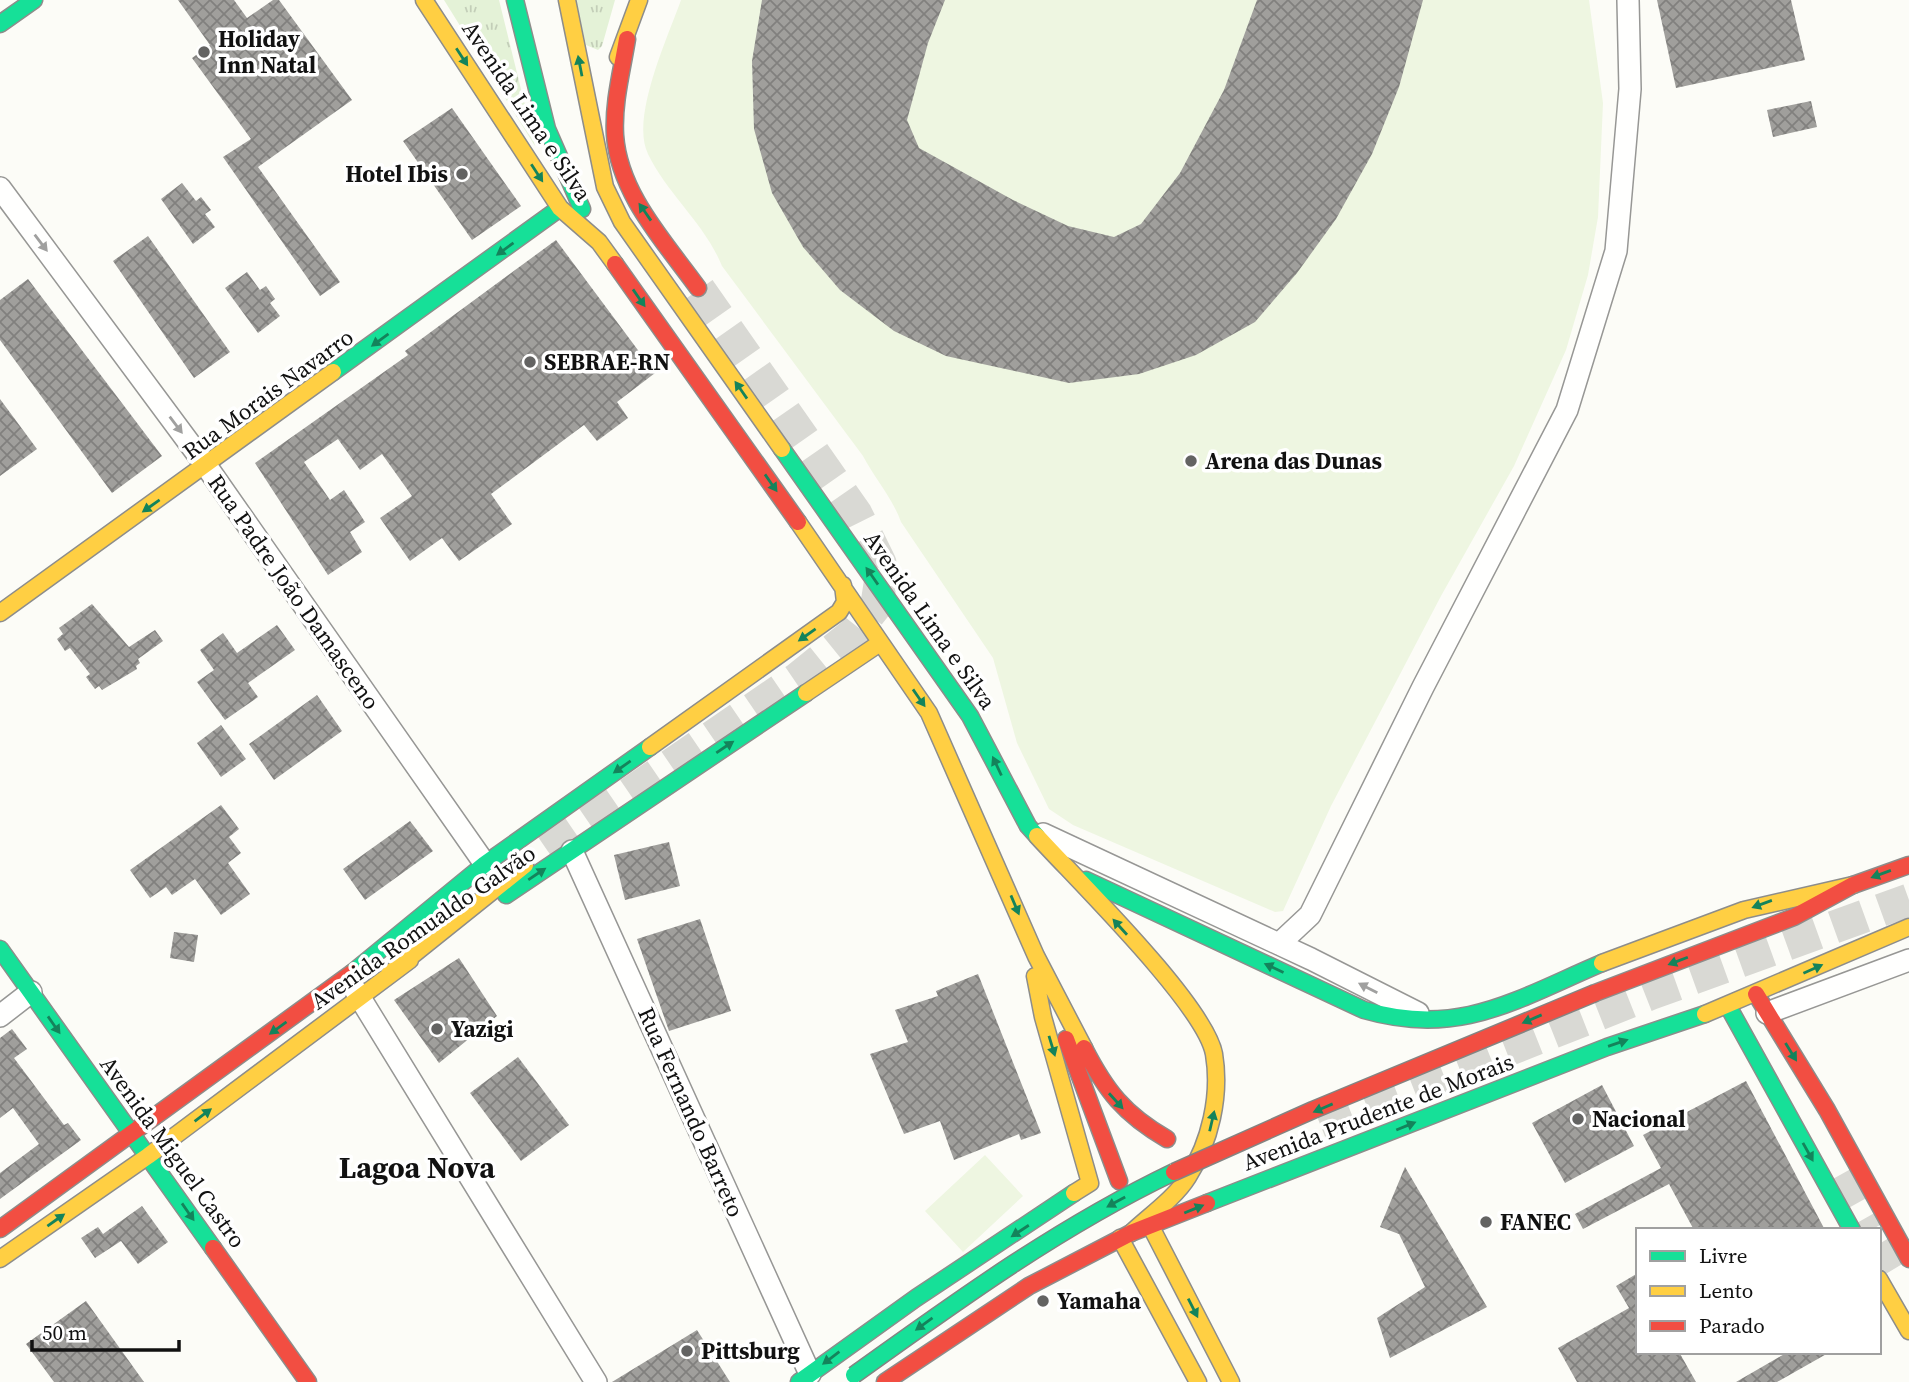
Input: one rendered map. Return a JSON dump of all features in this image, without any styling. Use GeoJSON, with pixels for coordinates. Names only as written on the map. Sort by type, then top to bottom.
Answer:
{"type":"FeatureCollection","features":[{"type":"Feature","properties":{"kind":"main road"},"geometry":{"type":"LineString","coordinates":[[0,8],[12,0]]}},
{"type":"Feature","properties":{"kind":"main road"},"geometry":{"type":"LineString","coordinates":[[0,24],[34,0]]}},
{"type":"Feature","properties":{"kind":"main road","name":"Avenida Lima e Silva"},"geometry":{"type":"LineString","coordinates":[[424,0],[560,208],[599,242],[843,585],[929,713],[1037,956]]}},
{"type":"Feature","properties":{"kind":"main road"},"geometry":{"type":"LineString","coordinates":[[515,0],[547,129],[568,185],[599,242]]}},
{"type":"Feature","properties":{"kind":"main road","name":"Avenida Lima e Silva"},"geometry":{"type":"LineString","coordinates":[[567,0],[605,187],[622,222],[970,716],[1028,827],[1173,986],[1205,1028],[1214,1053],[1215,1106],[1210,1131],[1194,1168],[1176,1192],[1151,1210],[1125,1236]]}},
{"type":"Feature","properties":{"kind":"main road"},"geometry":{"type":"LineString","coordinates":[[593,133],[639,0]]}},
{"type":"Feature","properties":{"kind":"main road"},"geometry":{"type":"LineString","coordinates":[[627,38],[616,143],[624,175],[636,200],[698,289]]}},
{"type":"Feature","properties":{"kind":"main road","name":"Rua Morais Navarro"},"geometry":{"type":"LineString","coordinates":[[0,613],[207,467],[560,208]]}},
{"type":"Feature","properties":{"kind":"main road","name":"Avenida Romualdo Galvão"},"geometry":{"type":"LineString","coordinates":[[0,1229],[346,978],[485,864],[839,612],[845,602],[843,585]]}},
{"type":"Feature","properties":{"kind":"main road","name":"Avenida Romualdo Galvão"},"geometry":{"type":"LineString","coordinates":[[0,1259],[148,1156],[389,974],[880,643]]}},
{"type":"Feature","properties":{"kind":"main road"},"geometry":{"type":"LineString","coordinates":[[849,1378],[981,1284],[1059,1234],[1146,1185],[1595,993],[1794,917],[1853,885],[1909,864]]}},
{"type":"Feature","properties":{"kind":"main road"},"geometry":{"type":"LineString","coordinates":[[389,974],[525,865]]}},
{"type":"Feature","properties":{"kind":"main road"},"geometry":{"type":"LineString","coordinates":[[1073,874],[1364,1010],[1387,1017],[1429,1019],[1472,1016],[1648,944],[1786,895],[1853,885]]}},
{"type":"Feature","properties":{"kind":"main road","name":"Avenida Prudente de Morais"},"geometry":{"type":"LineString","coordinates":[[885,1382],[1029,1286],[1150,1225],[1608,1047],[1728,1006],[1906,935]]}},
{"type":"Feature","properties":{"kind":"main road","name":"Avenida Miguel Castro"},"geometry":{"type":"LineString","coordinates":[[0,949],[308,1382]]}},
{"type":"Feature","properties":{"kind":"main road"},"geometry":{"type":"LineString","coordinates":[[1037,956],[1111,1097],[1129,1115],[1167,1139]]}},
{"type":"Feature","properties":{"kind":"main road"},"geometry":{"type":"LineString","coordinates":[[1037,956],[1119,1181]]}},
{"type":"Feature","properties":{"kind":"main road"},"geometry":{"type":"LineString","coordinates":[[805,1378],[916,1298],[1090,1183],[1043,1017],[1037,989],[1037,956]]}},
{"type":"Feature","properties":{"kind":"main road"},"geometry":{"type":"LineString","coordinates":[[1756,994],[1827,1110],[1909,1259]]}},
{"type":"Feature","properties":{"kind":"main road"},"geometry":{"type":"LineString","coordinates":[[1728,1006],[1851,1228]]}},
{"type":"Feature","properties":{"kind":"main road"},"geometry":{"type":"LineString","coordinates":[[1150,1225],[1231,1382]]}},
{"type":"Feature","properties":{"kind":"main road"},"geometry":{"type":"LineString","coordinates":[[1125,1236],[1198,1382]]}},
{"type":"Feature","properties":{"kind":"main road"},"geometry":{"type":"LineString","coordinates":[[1881,1282],[1909,1331]]}},
{"type":"Feature","properties":{"kind":"street"},"geometry":{"type":"LineString","coordinates":[[1279,944],[1310,915],[1423,687],[1567,410],[1616,251],[1630,89],[1628,0]]}},
{"type":"Feature","properties":{"kind":"street","name":"Rua Padre João Damasceno"},"geometry":{"type":"LineString","coordinates":[[0,188],[207,467],[485,864]]}},
{"type":"Feature","properties":{"kind":"street"},"geometry":{"type":"LineString","coordinates":[[1028,827],[1311,959],[1429,1019]]}},
{"type":"Feature","properties":{"kind":"street","name":"Rua Fernando Barreto"},"geometry":{"type":"LineString","coordinates":[[572,851],[805,1378]]}},
{"type":"Feature","properties":{"kind":"street"},"geometry":{"type":"LineString","coordinates":[[1310,915],[1311,959]]}},
{"type":"Feature","properties":{"kind":"street"},"geometry":{"type":"LineString","coordinates":[[1767,1013],[1909,960]]}},
{"type":"Feature","properties":{"kind":"street"},"geometry":{"type":"LineString","coordinates":[[346,978],[596,1382]]}},
{"type":"Feature","properties":{"kind":"street"},"geometry":{"type":"LineString","coordinates":[[0,1016],[31,992]]}},
{"type":"Feature","properties":{"kind":"green space"},"geometry":{"type":"Polygon","coordinates":[[[444,0],[499,0],[535,146],[444,0]]]}},
{"type":"Feature","properties":{"kind":"green space"},"geometry":{"type":"Polygon","coordinates":[[[576,0],[615,0],[602,46],[598,50],[586,45],[576,0]]]}},
{"type":"Feature","properties":{"kind":"green space","name":"Arena das Dunas"},"geometry":{"type":"Polygon","coordinates":[[[681,0],[1589,0],[1603,103],[1598,217],[1588,275],[1566,350],[1514,466],[1441,596],[1331,806],[1283,911],[1275,912],[1073,825],[1049,809],[1017,743],[993,658],[901,522],[863,456],[722,266],[706,237],[648,154],[644,139],[647,99],[681,0]]]}},
{"type":"Feature","properties":{"kind":"green space"},"geometry":{"type":"Polygon","coordinates":[[[985,1155],[1023,1196],[963,1252],[925,1211],[985,1155]]]}},
{"type":"Feature","properties":{"kind":"building"},"geometry":{"type":"Polygon","coordinates":[[[178,0],[234,0],[247,18],[273,0],[279,0],[352,100],[258,167],[340,282],[320,296],[223,157],[251,139],[192,58],[210,45],[178,0]]]}},
{"type":"Feature","properties":{"kind":"building"},"geometry":{"type":"Polygon","coordinates":[[[762,0],[945,0],[928,43],[907,120],[919,148],[1013,200],[1068,226],[1114,237],[1141,224],[1180,173],[1224,90],[1257,0],[1423,0],[1399,87],[1372,154],[1336,219],[1297,273],[1255,322],[1196,355],[1139,374],[1069,383],[946,356],[894,331],[840,290],[803,247],[772,193],[754,129],[752,61],[762,0]]]}},
{"type":"Feature","properties":{"kind":"building"},"geometry":{"type":"Polygon","coordinates":[[[1657,0],[1791,0],[1805,60],[1676,88],[1657,0]]]}},
{"type":"Feature","properties":{"kind":"building"},"geometry":{"type":"Polygon","coordinates":[[[1811,101],[1817,127],[1773,137],[1767,110],[1811,101]]]}},
{"type":"Feature","properties":{"kind":"building","name":"Hotel Ibis"},"geometry":{"type":"Polygon","coordinates":[[[452,108],[521,206],[472,240],[403,141],[452,108]]]}},
{"type":"Feature","properties":{"kind":"building"},"geometry":{"type":"Polygon","coordinates":[[[182,183],[196,201],[201,197],[211,210],[205,214],[215,227],[193,244],[161,199],[182,183]]]}},
{"type":"Feature","properties":{"kind":"building"},"geometry":{"type":"Polygon","coordinates":[[[148,236],[230,352],[194,378],[113,261],[148,236]]]}},
{"type":"Feature","properties":{"kind":"building"},"geometry":{"type":"Polygon","coordinates":[[[556,240],[655,373],[617,402],[628,418],[597,441],[584,425],[491,494],[512,524],[459,561],[442,538],[410,561],[380,518],[412,496],[382,454],[360,470],[338,439],[304,462],[330,500],[344,490],[365,522],[350,532],[362,552],[328,575],[255,463],[408,355],[405,351],[556,240]]]}},
{"type":"Feature","properties":{"kind":"building"},"geometry":{"type":"Polygon","coordinates":[[[247,272],[260,290],[266,286],[275,299],[270,303],[280,316],[258,333],[225,288],[247,272]]]}},
{"type":"Feature","properties":{"kind":"building"},"geometry":{"type":"Polygon","coordinates":[[[28,279],[162,456],[112,493],[0,340],[0,300],[28,279]]]}},
{"type":"Feature","properties":{"kind":"building"},"geometry":{"type":"Polygon","coordinates":[[[0,399],[37,449],[0,476],[0,399]]]}},
{"type":"Feature","properties":{"kind":"building"},"geometry":{"type":"Polygon","coordinates":[[[92,604],[129,647],[155,630],[163,641],[138,659],[140,663],[136,666],[137,669],[102,690],[99,686],[95,689],[86,677],[90,674],[70,648],[65,651],[57,639],[63,634],[59,628],[92,604]]]}},
{"type":"Feature","properties":{"kind":"building"},"geometry":{"type":"Polygon","coordinates":[[[277,625],[295,650],[248,683],[258,697],[225,720],[197,682],[214,670],[200,650],[223,633],[237,653],[277,625]]]}},
{"type":"Feature","properties":{"kind":"building"},"geometry":{"type":"Polygon","coordinates":[[[317,695],[342,731],[274,780],[249,744],[317,695]]]}},
{"type":"Feature","properties":{"kind":"building"},"geometry":{"type":"Polygon","coordinates":[[[221,725],[246,759],[221,777],[197,743],[221,725]]]}},
{"type":"Feature","properties":{"kind":"building"},"geometry":{"type":"Polygon","coordinates":[[[221,805],[239,829],[229,837],[241,853],[228,863],[250,894],[221,915],[195,879],[172,895],[166,887],[150,898],[130,870],[221,805]]]}},
{"type":"Feature","properties":{"kind":"building"},"geometry":{"type":"Polygon","coordinates":[[[410,821],[433,851],[365,900],[343,869],[410,821]]]}},
{"type":"Feature","properties":{"kind":"building"},"geometry":{"type":"Polygon","coordinates":[[[669,842],[680,886],[625,900],[614,855],[669,842]]]}},
{"type":"Feature","properties":{"kind":"building"},"geometry":{"type":"Polygon","coordinates":[[[700,919],[731,1011],[669,1031],[637,939],[700,919]]]}},
{"type":"Feature","properties":{"kind":"building"},"geometry":{"type":"Polygon","coordinates":[[[174,932],[198,935],[194,962],[170,958],[174,932]]]}},
{"type":"Feature","properties":{"kind":"building"},"geometry":{"type":"Polygon","coordinates":[[[459,958],[497,1016],[439,1063],[394,1000],[459,958]]]}},
{"type":"Feature","properties":{"kind":"building"},"geometry":{"type":"Polygon","coordinates":[[[978,974],[1041,1133],[1021,1140],[1019,1134],[954,1160],[940,1121],[904,1134],[870,1054],[908,1042],[895,1010],[938,996],[936,991],[978,974]]]}},
{"type":"Feature","properties":{"kind":"building"},"geometry":{"type":"Polygon","coordinates":[[[12,1029],[27,1049],[14,1058],[64,1125],[68,1123],[81,1140],[0,1199],[0,1173],[39,1144],[13,1108],[0,1118],[0,1038],[12,1029]]]}},
{"type":"Feature","properties":{"kind":"building"},"geometry":{"type":"Polygon","coordinates":[[[518,1057],[569,1125],[521,1161],[470,1093],[518,1057]]]}},
{"type":"Feature","properties":{"kind":"building"},"geometry":{"type":"Polygon","coordinates":[[[1746,1081],[1824,1228],[1693,1228],[1669,1184],[1583,1229],[1575,1214],[1661,1168],[1643,1135],[1746,1081]]]}},
{"type":"Feature","properties":{"kind":"building"},"geometry":{"type":"Polygon","coordinates":[[[1602,1085],[1634,1146],[1565,1183],[1532,1123],[1602,1085]]]}},
{"type":"Feature","properties":{"kind":"building"},"geometry":{"type":"Polygon","coordinates":[[[1405,1167],[1487,1307],[1390,1358],[1377,1318],[1425,1287],[1399,1234],[1380,1227],[1405,1167]]]}},
{"type":"Feature","properties":{"kind":"building"},"geometry":{"type":"Polygon","coordinates":[[[142,1206],[168,1242],[138,1264],[121,1241],[95,1258],[81,1238],[98,1227],[103,1234],[142,1206]]]}},
{"type":"Feature","properties":{"kind":"building"},"geometry":{"type":"Polygon","coordinates":[[[1636,1274],[1636,1354],[1680,1354],[1696,1382],[1577,1382],[1558,1348],[1629,1308],[1616,1286],[1636,1274]]]}},
{"type":"Feature","properties":{"kind":"building"},"geometry":{"type":"Polygon","coordinates":[[[86,1301],[144,1382],[54,1382],[26,1344],[86,1301]]]}},
{"type":"Feature","properties":{"kind":"building","name":"Pittsburg"},"geometry":{"type":"Polygon","coordinates":[[[697,1330],[730,1382],[612,1382],[697,1330]]]}},
{"type":"Feature","properties":{"kind":"building"},"geometry":{"type":"Polygon","coordinates":[[[1785,1354],[1826,1354],[1777,1382],[1736,1382],[1785,1354]]]}},
{"type":"Feature","properties":{"kind":"tunnel"},"geometry":{"type":"LineString","coordinates":[[547,850],[797,679],[853,634],[877,604],[880,563],[856,514],[698,288]]}},
{"type":"Feature","properties":{"kind":"tunnel"},"geometry":{"type":"LineString","coordinates":[[1320,1124],[1652,993],[1909,900]]}},
{"type":"Feature","properties":{"kind":"tunnel"},"geometry":{"type":"LineString","coordinates":[[1840,1175],[1870,1228]]}},
{"type":"Feature","properties":{"kind":"tunnel"},"geometry":{"type":"LineString","coordinates":[[1881,1247],[1894,1269]]}},
{"type":"Feature","properties":{"kind":"traffic: fast"},"geometry":{"type":"LineString","coordinates":[[0,24],[34,0]]}},
{"type":"Feature","properties":{"kind":"traffic: fast"},"geometry":{"type":"LineString","coordinates":[[515,0],[547,129],[582,209]]}},
{"type":"Feature","properties":{"kind":"traffic: fast"},"geometry":{"type":"LineString","coordinates":[[333,372],[560,208]]}},
{"type":"Feature","properties":{"kind":"traffic: fast"},"geometry":{"type":"LineString","coordinates":[[782,449],[970,716],[1028,826],[1037,836]]}},
{"type":"Feature","properties":{"kind":"traffic: fast"},"geometry":{"type":"LineString","coordinates":[[506,895],[806,693]]}},
{"type":"Feature","properties":{"kind":"traffic: fast"},"geometry":{"type":"LineString","coordinates":[[352,973],[485,864],[650,747]]}},
{"type":"Feature","properties":{"kind":"traffic: fast"},"geometry":{"type":"LineString","coordinates":[[1086,880],[1364,1010],[1398,1017],[1430,1020],[1487,1010],[1515,1001],[1602,963]]}},
{"type":"Feature","properties":{"kind":"traffic: fast"},"geometry":{"type":"LineString","coordinates":[[0,949],[213,1248]]}},
{"type":"Feature","properties":{"kind":"traffic: fast"},"geometry":{"type":"LineString","coordinates":[[1728,1006],[1851,1228]]}},
{"type":"Feature","properties":{"kind":"traffic: fast"},"geometry":{"type":"LineString","coordinates":[[1207,1203],[1607,1047],[1705,1014]]}},
{"type":"Feature","properties":{"kind":"traffic: fast"},"geometry":{"type":"LineString","coordinates":[[854,1375],[1049,1241],[1131,1193],[1174,1172]]}},
{"type":"Feature","properties":{"kind":"traffic: fast"},"geometry":{"type":"LineString","coordinates":[[799,1382],[916,1298],[1074,1193]]}},
{"type":"Feature","properties":{"kind":"traffic: slow"},"geometry":{"type":"LineString","coordinates":[[424,0],[560,208],[599,242],[615,264]]}},
{"type":"Feature","properties":{"kind":"traffic: slow"},"geometry":{"type":"LineString","coordinates":[[567,0],[605,187],[622,222],[782,449]]}},
{"type":"Feature","properties":{"kind":"traffic: slow"},"geometry":{"type":"LineString","coordinates":[[618,57],[639,0]]}},
{"type":"Feature","properties":{"kind":"traffic: slow"},"geometry":{"type":"LineString","coordinates":[[0,613],[333,372]]}},
{"type":"Feature","properties":{"kind":"traffic: slow"},"geometry":{"type":"LineString","coordinates":[[798,522],[929,713],[1036,956],[1084,1048]]}},
{"type":"Feature","properties":{"kind":"traffic: slow"},"geometry":{"type":"LineString","coordinates":[[650,747],[839,612],[845,602],[843,585]]}},
{"type":"Feature","properties":{"kind":"traffic: slow"},"geometry":{"type":"LineString","coordinates":[[806,693],[880,643]]}},
{"type":"Feature","properties":{"kind":"traffic: slow"},"geometry":{"type":"LineString","coordinates":[[1037,836],[1164,975],[1188,1005],[1205,1032],[1214,1054],[1215,1102],[1208,1134],[1196,1163],[1176,1192],[1131,1233]]}},
{"type":"Feature","properties":{"kind":"traffic: slow"},"geometry":{"type":"LineString","coordinates":[[389,974],[525,865]]}},
{"type":"Feature","properties":{"kind":"traffic: slow"},"geometry":{"type":"LineString","coordinates":[[1602,963],[1744,910],[1853,885]]}},
{"type":"Feature","properties":{"kind":"traffic: slow"},"geometry":{"type":"LineString","coordinates":[[1705,1014],[1909,927]]}},
{"type":"Feature","properties":{"kind":"traffic: slow"},"geometry":{"type":"LineString","coordinates":[[0,1259],[148,1156],[410,960]]}},
{"type":"Feature","properties":{"kind":"traffic: slow"},"geometry":{"type":"LineString","coordinates":[[1035,976],[1043,1017],[1090,1183],[1074,1193]]}},
{"type":"Feature","properties":{"kind":"traffic: slow"},"geometry":{"type":"LineString","coordinates":[[1150,1225],[1231,1382]]}},
{"type":"Feature","properties":{"kind":"traffic: slow"},"geometry":{"type":"LineString","coordinates":[[1120,1238],[1198,1382]]}},
{"type":"Feature","properties":{"kind":"traffic: slow"},"geometry":{"type":"LineString","coordinates":[[1881,1282],[1909,1331]]}},
{"type":"Feature","properties":{"kind":"traffic: jam"},"geometry":{"type":"LineString","coordinates":[[627,39],[615,111],[618,157],[634,197],[658,235],[698,288]]}},
{"type":"Feature","properties":{"kind":"traffic: jam"},"geometry":{"type":"LineString","coordinates":[[615,264],[798,522]]}},
{"type":"Feature","properties":{"kind":"traffic: jam"},"geometry":{"type":"LineString","coordinates":[[1595,993],[1794,917],[1853,885],[1909,865]]}},
{"type":"Feature","properties":{"kind":"traffic: jam"},"geometry":{"type":"LineString","coordinates":[[0,1229],[352,973]]}},
{"type":"Feature","properties":{"kind":"traffic: jam"},"geometry":{"type":"LineString","coordinates":[[1174,1172],[1313,1110],[1595,993]]}},
{"type":"Feature","properties":{"kind":"traffic: jam"},"geometry":{"type":"LineString","coordinates":[[1756,994],[1827,1110],[1909,1259]]}},
{"type":"Feature","properties":{"kind":"traffic: jam"},"geometry":{"type":"LineString","coordinates":[[1066,1039],[1119,1181]]}},
{"type":"Feature","properties":{"kind":"traffic: jam"},"geometry":{"type":"LineString","coordinates":[[1084,1048],[1100,1077],[1128,1111],[1167,1139]]}},
{"type":"Feature","properties":{"kind":"traffic: jam"},"geometry":{"type":"LineString","coordinates":[[885,1382],[1029,1286],[1131,1233],[1207,1203]]}},
{"type":"Feature","properties":{"kind":"traffic: jam"},"geometry":{"type":"LineString","coordinates":[[213,1248],[308,1382]]}},
{"type":"Feature","properties":{"kind":"place","name":"Holiday Inn Natal"},"geometry":{"type":"Point","coordinates":[204,52]}},
{"type":"Feature","properties":{"kind":"place","name":"Hotel Ibis"},"geometry":{"type":"Point","coordinates":[462,174]}},
{"type":"Feature","properties":{"kind":"place","name":"SEBRAE-RN"},"geometry":{"type":"Point","coordinates":[530,362]}},
{"type":"Feature","properties":{"kind":"place","name":"Arena das Dunas"},"geometry":{"type":"Point","coordinates":[1191,461]}},
{"type":"Feature","properties":{"kind":"place","name":"Yazigi"},"geometry":{"type":"Point","coordinates":[437,1029]}},
{"type":"Feature","properties":{"kind":"place","name":"Nacional"},"geometry":{"type":"Point","coordinates":[1578,1119]}},
{"type":"Feature","properties":{"kind":"place","name":"FANEC"},"geometry":{"type":"Point","coordinates":[1486,1222]}},
{"type":"Feature","properties":{"kind":"place","name":"Yamaha"},"geometry":{"type":"Point","coordinates":[1043,1301]}},
{"type":"Feature","properties":{"kind":"place","name":"Pittsburg"},"geometry":{"type":"Point","coordinates":[687,1351]}},
{"type":"Feature","properties":{"kind":"district","name":"Lagoa Nova"},"geometry":{"type":"Point","coordinates":[417,1167]}}]}
